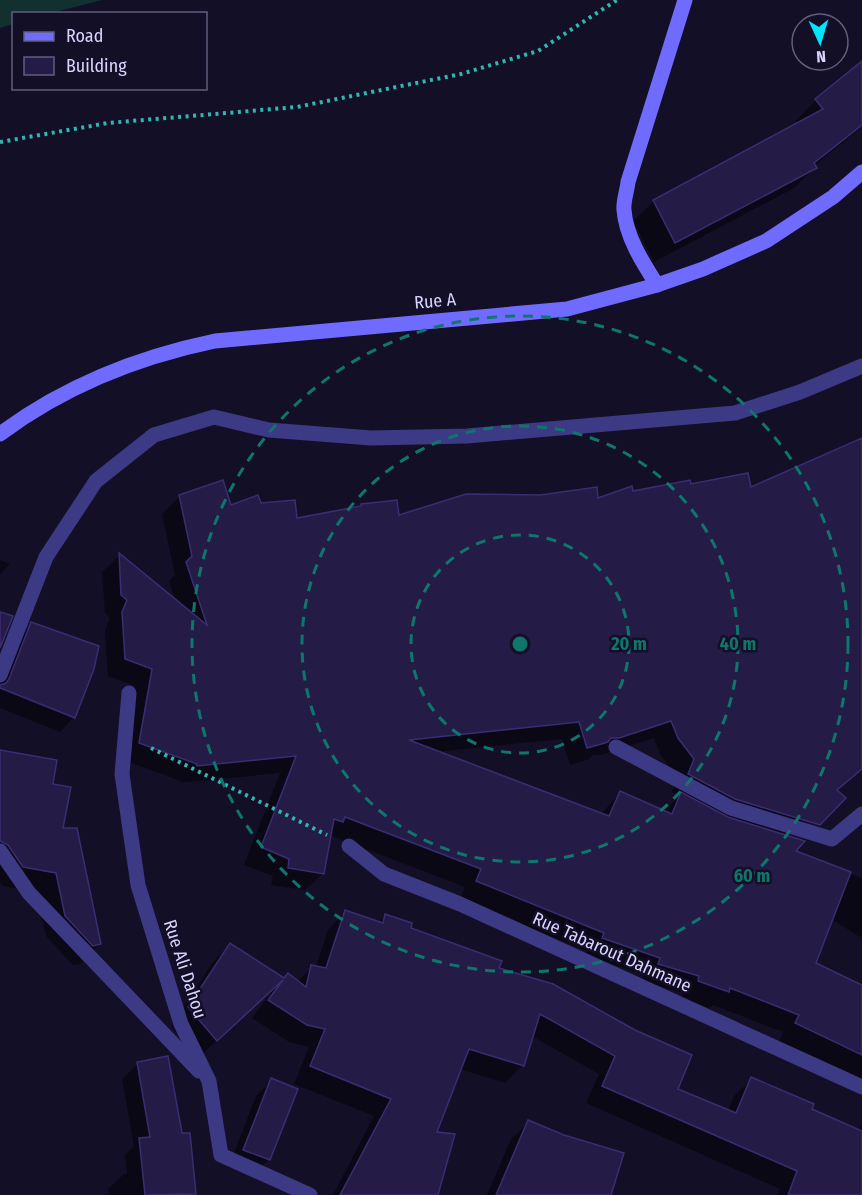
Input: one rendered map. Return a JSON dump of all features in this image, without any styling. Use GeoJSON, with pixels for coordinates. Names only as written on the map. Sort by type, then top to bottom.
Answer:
{"type":"FeatureCollection","features":[{"type":"Feature","properties":{"kind":"street"},"geometry":{"type":"LineString","coordinates":[[657,285],[634,245],[624,210],[628,182],[685,0]]}},
{"type":"Feature","properties":{"kind":"street","name":"Rue A"},"geometry":{"type":"LineString","coordinates":[[0,434],[15,423],[96,377],[174,350],[215,341],[567,309],[657,285],[702,269],[766,241],[833,197],[862,172]]}},
{"type":"Feature","properties":{"kind":"street"},"geometry":{"type":"LineString","coordinates":[[0,675],[46,557],[96,482],[154,435],[214,417],[269,430],[371,438],[478,435],[735,413],[800,392],[862,366]]}},
{"type":"Feature","properties":{"kind":"street","name":"Rue Ali Dahou"},"geometry":{"type":"LineString","coordinates":[[129,693],[122,774],[138,885],[181,1024],[209,1081],[221,1155],[310,1195]]}},
{"type":"Feature","properties":{"kind":"street"},"geometry":{"type":"LineString","coordinates":[[616,747],[731,808],[832,839],[862,814]]}},
{"type":"Feature","properties":{"kind":"street","name":"Rue Tabarout Dahmane"},"geometry":{"type":"LineString","coordinates":[[349,846],[384,874],[460,904],[862,1087]]}},
{"type":"Feature","properties":{"kind":"street"},"geometry":{"type":"LineString","coordinates":[[0,851],[29,893],[209,1081]]}},
{"type":"Feature","properties":{"kind":"path"},"geometry":{"type":"LineString","coordinates":[[0,142],[108,123],[297,107],[461,74],[538,51],[617,0]]}},
{"type":"Feature","properties":{"kind":"path"},"geometry":{"type":"LineString","coordinates":[[125,736],[349,846]]}},
{"type":"Feature","properties":{"kind":"green space"},"geometry":{"type":"Polygon","coordinates":[[[0,0],[102,0],[56,12],[12,12],[12,24],[0,28],[0,0]]]}},
{"type":"Feature","properties":{"kind":"building"},"geometry":{"type":"Polygon","coordinates":[[[862,61],[862,125],[814,163],[817,168],[675,243],[653,200],[823,109],[815,99],[862,61]]]}},
{"type":"Feature","properties":{"kind":"building"},"geometry":{"type":"Polygon","coordinates":[[[862,438],[862,769],[837,790],[846,798],[820,825],[735,799],[688,774],[694,759],[678,738],[671,721],[619,738],[611,738],[608,742],[587,748],[579,722],[409,740],[609,816],[620,791],[672,814],[681,792],[728,817],[805,841],[796,851],[851,872],[816,963],[862,985],[862,1055],[795,1023],[799,1015],[730,988],[729,992],[698,981],[699,976],[658,964],[660,958],[602,938],[604,933],[476,881],[481,869],[345,817],[343,822],[334,819],[324,874],[288,868],[289,859],[261,847],[296,756],[197,766],[197,764],[139,743],[152,669],[125,659],[122,612],[127,600],[121,595],[119,553],[207,625],[186,562],[192,556],[179,495],[223,480],[231,505],[258,495],[261,503],[295,500],[297,518],[361,506],[361,504],[397,500],[399,515],[466,494],[540,495],[597,487],[598,498],[632,486],[633,491],[690,480],[691,484],[748,473],[751,487],[862,438]]]}},
{"type":"Feature","properties":{"kind":"building"},"geometry":{"type":"Polygon","coordinates":[[[0,612],[13,616],[0,648],[0,612]]]}},
{"type":"Feature","properties":{"kind":"building"},"geometry":{"type":"Polygon","coordinates":[[[31,622],[99,646],[94,669],[75,718],[0,688],[0,685],[9,679],[31,622]]]}},
{"type":"Feature","properties":{"kind":"building"},"geometry":{"type":"Polygon","coordinates":[[[0,750],[57,760],[53,784],[71,787],[63,828],[77,828],[101,944],[93,946],[65,916],[56,873],[23,867],[8,845],[0,841],[0,750]]]}},
{"type":"Feature","properties":{"kind":"building"},"geometry":{"type":"Polygon","coordinates":[[[345,910],[383,923],[385,914],[412,923],[411,928],[502,961],[499,968],[553,984],[635,1030],[692,1055],[678,1089],[736,1113],[751,1077],[814,1104],[812,1109],[862,1131],[862,1195],[788,1195],[797,1171],[602,1086],[615,1056],[540,1014],[524,1066],[469,1049],[437,1132],[455,1134],[438,1195],[340,1195],[391,1099],[310,1066],[325,1029],[307,1025],[268,1000],[283,980],[217,1041],[188,1007],[230,943],[284,978],[288,973],[306,987],[311,965],[326,968],[345,910]]]}},
{"type":"Feature","properties":{"kind":"building"},"geometry":{"type":"Polygon","coordinates":[[[168,1056],[182,1133],[190,1133],[196,1194],[145,1195],[139,1138],[150,1137],[137,1062],[168,1056]]]}},
{"type":"Feature","properties":{"kind":"building"},"geometry":{"type":"Polygon","coordinates":[[[271,1078],[298,1089],[270,1160],[243,1150],[271,1078]]]}},
{"type":"Feature","properties":{"kind":"building"},"geometry":{"type":"Polygon","coordinates":[[[528,1120],[564,1135],[624,1153],[611,1195],[496,1195],[528,1120]]]}}]}
